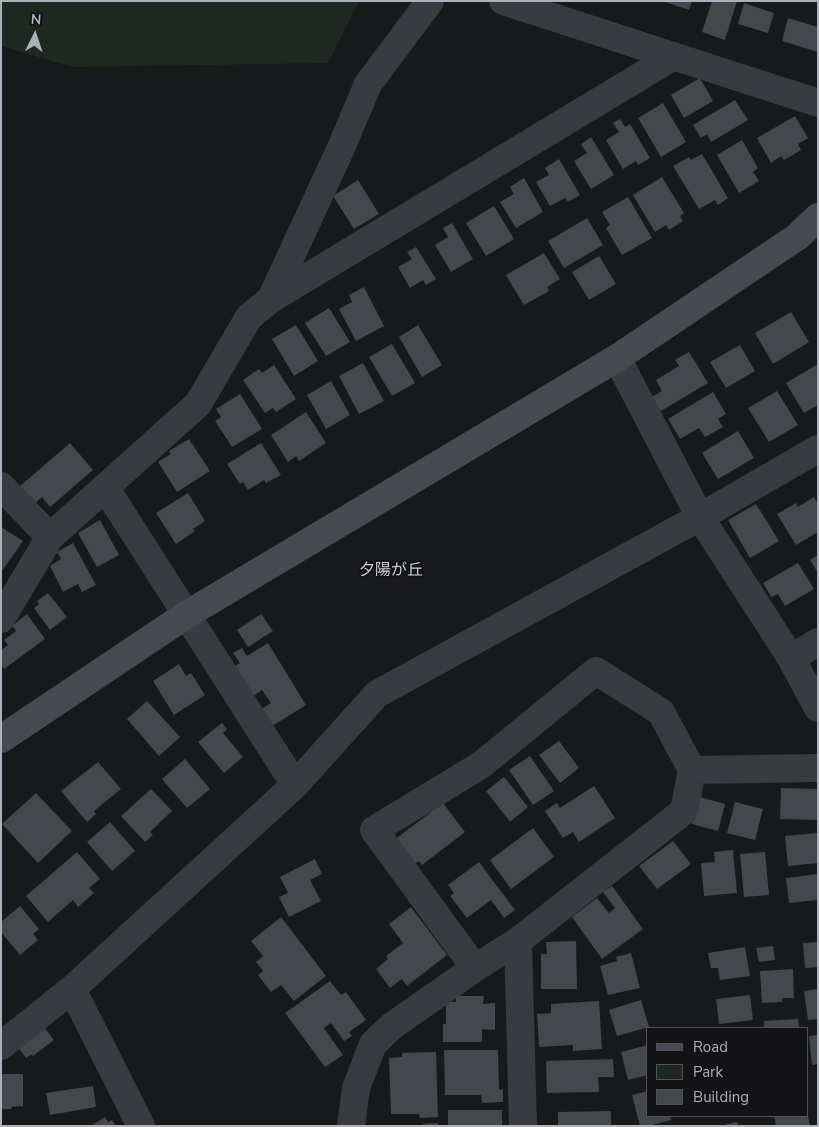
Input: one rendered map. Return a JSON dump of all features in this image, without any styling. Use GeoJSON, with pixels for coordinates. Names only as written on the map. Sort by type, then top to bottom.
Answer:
{"type":"FeatureCollection","features":[{"type":"Feature","properties":{"kind":"street"},"geometry":{"type":"LineString","coordinates":[[271,299],[368,84],[430,1]]}},
{"type":"Feature","properties":{"kind":"street"},"geometry":{"type":"LineString","coordinates":[[503,1],[818,103]]}},
{"type":"Feature","properties":{"kind":"street"},"geometry":{"type":"LineString","coordinates":[[1,619],[50,537],[198,404],[249,317],[271,299],[674,56]]}},
{"type":"Feature","properties":{"kind":"street"},"geometry":{"type":"LineString","coordinates":[[1,739],[186,615],[617,358],[797,237],[818,217]]}},
{"type":"Feature","properties":{"kind":"street"},"geometry":{"type":"LineString","coordinates":[[617,358],[700,517],[791,658],[818,708]]}},
{"type":"Feature","properties":{"kind":"street"},"geometry":{"type":"LineString","coordinates":[[1,1046],[72,989],[294,785],[377,694],[700,517],[818,449]]}},
{"type":"Feature","properties":{"kind":"street"},"geometry":{"type":"LineString","coordinates":[[1,486],[50,537]]}},
{"type":"Feature","properties":{"kind":"street"},"geometry":{"type":"LineString","coordinates":[[105,487],[294,785]]}},
{"type":"Feature","properties":{"kind":"street"},"geometry":{"type":"LineString","coordinates":[[791,658],[818,642]]}},
{"type":"Feature","properties":{"kind":"street"},"geometry":{"type":"LineString","coordinates":[[350,1126],[356,1088],[373,1044],[392,1026],[475,968],[518,942],[684,811],[692,770],[661,712],[596,671],[481,765],[374,830],[475,968]]}},
{"type":"Feature","properties":{"kind":"street"},"geometry":{"type":"LineString","coordinates":[[692,770],[818,768]]}},
{"type":"Feature","properties":{"kind":"street"},"geometry":{"type":"LineString","coordinates":[[518,942],[523,1126]]}},
{"type":"Feature","properties":{"kind":"street"},"geometry":{"type":"LineString","coordinates":[[72,989],[142,1126]]}},
{"type":"Feature","properties":{"kind":"green space"},"geometry":{"type":"Polygon","coordinates":[[[1,1],[359,1],[328,63],[73,67],[1,46],[1,1]]]}},
{"type":"Feature","properties":{"kind":"building"},"geometry":{"type":"Polygon","coordinates":[[[662,1],[692,1],[689,10],[662,1]]]}},
{"type":"Feature","properties":{"kind":"building"},"geometry":{"type":"Polygon","coordinates":[[[712,1],[737,1],[725,40],[702,32],[712,1]]]}},
{"type":"Feature","properties":{"kind":"building"},"geometry":{"type":"Polygon","coordinates":[[[744,3],[774,13],[768,33],[738,24],[744,3]]]}},
{"type":"Feature","properties":{"kind":"building"},"geometry":{"type":"Polygon","coordinates":[[[788,18],[818,27],[818,52],[782,41],[788,18]]]}},
{"type":"Feature","properties":{"kind":"building"},"geometry":{"type":"Polygon","coordinates":[[[700,78],[713,101],[684,118],[671,95],[700,78]]]}},
{"type":"Feature","properties":{"kind":"building"},"geometry":{"type":"Polygon","coordinates":[[[735,100],[748,120],[711,142],[707,134],[701,138],[693,125],[735,100]]]}},
{"type":"Feature","properties":{"kind":"building"},"geometry":{"type":"Polygon","coordinates":[[[663,103],[686,142],[661,157],[638,118],[663,103]]]}},
{"type":"Feature","properties":{"kind":"building"},"geometry":{"type":"Polygon","coordinates":[[[795,116],[808,138],[798,144],[801,150],[784,160],[781,156],[771,163],[757,138],[795,116]]]}},
{"type":"Feature","properties":{"kind":"building"},"geometry":{"type":"Polygon","coordinates":[[[620,119],[625,127],[630,124],[650,158],[638,165],[636,161],[623,169],[606,140],[619,132],[613,123],[620,119]]]}},
{"type":"Feature","properties":{"kind":"building"},"geometry":{"type":"Polygon","coordinates":[[[591,137],[614,175],[591,189],[574,161],[587,153],[581,144],[591,137]]]}},
{"type":"Feature","properties":{"kind":"building"},"geometry":{"type":"Polygon","coordinates":[[[742,140],[758,168],[753,172],[759,181],[739,193],[717,155],[742,140]]]}},
{"type":"Feature","properties":{"kind":"building"},"geometry":{"type":"Polygon","coordinates":[[[702,154],[728,198],[718,205],[715,200],[699,209],[673,166],[689,157],[691,160],[702,154]]]}},
{"type":"Feature","properties":{"kind":"building"},"geometry":{"type":"Polygon","coordinates":[[[559,159],[580,195],[568,202],[565,198],[550,206],[536,182],[549,175],[545,168],[559,159]]]}},
{"type":"Feature","properties":{"kind":"building"},"geometry":{"type":"Polygon","coordinates":[[[662,177],[684,213],[680,216],[683,221],[669,230],[666,225],[655,232],[633,195],[662,177]]]}},
{"type":"Feature","properties":{"kind":"building"},"geometry":{"type":"Polygon","coordinates":[[[524,178],[543,212],[516,228],[500,202],[514,194],[510,187],[524,178]]]}},
{"type":"Feature","properties":{"kind":"building"},"geometry":{"type":"Polygon","coordinates":[[[358,180],[379,214],[354,229],[333,196],[358,180]]]}},
{"type":"Feature","properties":{"kind":"building"},"geometry":{"type":"Polygon","coordinates":[[[628,197],[652,238],[622,255],[606,228],[610,225],[602,212],[628,197]]]}},
{"type":"Feature","properties":{"kind":"building"},"geometry":{"type":"Polygon","coordinates":[[[494,206],[514,239],[486,256],[466,223],[494,206]]]}},
{"type":"Feature","properties":{"kind":"building"},"geometry":{"type":"Polygon","coordinates":[[[587,218],[603,245],[564,268],[548,241],[587,218]]]}},
{"type":"Feature","properties":{"kind":"building"},"geometry":{"type":"Polygon","coordinates":[[[452,223],[473,259],[451,272],[435,245],[448,237],[443,228],[452,223]]]}},
{"type":"Feature","properties":{"kind":"building"},"geometry":{"type":"Polygon","coordinates":[[[416,247],[436,279],[426,285],[423,280],[410,288],[398,267],[412,259],[407,252],[416,247]]]}},
{"type":"Feature","properties":{"kind":"building"},"geometry":{"type":"Polygon","coordinates":[[[544,253],[560,279],[547,287],[549,291],[524,305],[506,275],[544,253]]]}},
{"type":"Feature","properties":{"kind":"building"},"geometry":{"type":"Polygon","coordinates":[[[599,256],[616,284],[589,300],[572,272],[599,256]]]}},
{"type":"Feature","properties":{"kind":"building"},"geometry":{"type":"Polygon","coordinates":[[[364,287],[384,326],[356,341],[339,309],[352,302],[349,295],[364,287]]]}},
{"type":"Feature","properties":{"kind":"building"},"geometry":{"type":"Polygon","coordinates":[[[329,308],[350,342],[326,356],[305,323],[329,308]]]}},
{"type":"Feature","properties":{"kind":"building"},"geometry":{"type":"Polygon","coordinates":[[[791,312],[809,342],[773,364],[755,333],[791,312]]]}},
{"type":"Feature","properties":{"kind":"building"},"geometry":{"type":"Polygon","coordinates":[[[296,325],[318,361],[294,376],[272,339],[296,325]]]}},
{"type":"Feature","properties":{"kind":"building"},"geometry":{"type":"Polygon","coordinates":[[[418,325],[442,365],[422,377],[399,337],[418,325]]]}},
{"type":"Feature","properties":{"kind":"building"},"geometry":{"type":"Polygon","coordinates":[[[392,344],[415,383],[392,396],[369,357],[392,344]]]}},
{"type":"Feature","properties":{"kind":"building"},"geometry":{"type":"Polygon","coordinates":[[[740,345],[755,371],[726,388],[710,362],[740,345]]]}},
{"type":"Feature","properties":{"kind":"building"},"geometry":{"type":"Polygon","coordinates":[[[689,352],[708,383],[659,412],[650,398],[662,391],[656,380],[679,366],[675,360],[689,352]]]}},
{"type":"Feature","properties":{"kind":"building"},"geometry":{"type":"Polygon","coordinates":[[[363,363],[384,401],[359,414],[339,376],[363,363]]]}},
{"type":"Feature","properties":{"kind":"building"},"geometry":{"type":"Polygon","coordinates":[[[818,364],[818,405],[804,413],[786,383],[818,364]]]}},
{"type":"Feature","properties":{"kind":"building"},"geometry":{"type":"Polygon","coordinates":[[[274,365],[296,399],[276,412],[273,408],[265,413],[243,380],[259,369],[262,373],[274,365]]]}},
{"type":"Feature","properties":{"kind":"building"},"geometry":{"type":"Polygon","coordinates":[[[331,381],[350,415],[326,429],[307,395],[331,381]]]}},
{"type":"Feature","properties":{"kind":"building"},"geometry":{"type":"Polygon","coordinates":[[[777,391],[798,425],[769,442],[748,408],[777,391]]]}},
{"type":"Feature","properties":{"kind":"building"},"geometry":{"type":"Polygon","coordinates":[[[713,392],[726,414],[718,419],[723,427],[705,437],[699,428],[680,439],[668,419],[713,392]]]}},
{"type":"Feature","properties":{"kind":"building"},"geometry":{"type":"Polygon","coordinates":[[[240,394],[262,429],[232,447],[215,421],[221,417],[216,409],[240,394]]]}},
{"type":"Feature","properties":{"kind":"building"},"geometry":{"type":"Polygon","coordinates":[[[306,412],[326,443],[299,461],[296,456],[288,462],[271,435],[306,412]]]}},
{"type":"Feature","properties":{"kind":"building"},"geometry":{"type":"Polygon","coordinates":[[[738,431],[754,458],[718,479],[702,453],[738,431]]]}},
{"type":"Feature","properties":{"kind":"building"},"geometry":{"type":"Polygon","coordinates":[[[189,439],[210,471],[177,492],[158,462],[171,454],[169,451],[189,439]]]}},
{"type":"Feature","properties":{"kind":"building"},"geometry":{"type":"Polygon","coordinates":[[[70,443],[93,470],[50,507],[42,497],[35,503],[20,486],[70,443]]]}},
{"type":"Feature","properties":{"kind":"building"},"geometry":{"type":"Polygon","coordinates":[[[261,443],[281,475],[266,483],[264,480],[248,490],[243,482],[240,484],[227,464],[261,443]]]}},
{"type":"Feature","properties":{"kind":"building"},"geometry":{"type":"Polygon","coordinates":[[[188,493],[205,521],[193,529],[195,531],[176,544],[156,513],[188,493]]]}},
{"type":"Feature","properties":{"kind":"building"},"geometry":{"type":"Polygon","coordinates":[[[814,497],[818,504],[818,532],[796,545],[777,514],[796,503],[798,507],[814,497]]]}},
{"type":"Feature","properties":{"kind":"building"},"geometry":{"type":"Polygon","coordinates":[[[756,504],[779,541],[750,558],[728,520],[756,504]]]}},
{"type":"Feature","properties":{"kind":"building"},"geometry":{"type":"Polygon","coordinates":[[[100,520],[119,555],[97,567],[78,533],[100,520]]]}},
{"type":"Feature","properties":{"kind":"building"},"geometry":{"type":"Polygon","coordinates":[[[1,527],[23,541],[2,571],[1,570],[1,527]]]}},
{"type":"Feature","properties":{"kind":"building"},"geometry":{"type":"Polygon","coordinates":[[[73,543],[96,585],[82,592],[78,584],[63,592],[50,566],[61,559],[57,552],[73,543]]]}},
{"type":"Feature","properties":{"kind":"building"},"geometry":{"type":"Polygon","coordinates":[[[818,555],[818,573],[810,560],[818,555]]]}},
{"type":"Feature","properties":{"kind":"building"},"geometry":{"type":"Polygon","coordinates":[[[798,563],[814,589],[785,606],[778,594],[771,597],[763,583],[798,563]]]}},
{"type":"Feature","properties":{"kind":"building"},"geometry":{"type":"Polygon","coordinates":[[[48,593],[67,617],[50,630],[34,608],[39,604],[37,601],[48,593]]]}},
{"type":"Feature","properties":{"kind":"building"},"geometry":{"type":"Polygon","coordinates":[[[27,614],[45,639],[4,669],[1,665],[1,650],[8,645],[4,640],[16,631],[12,626],[27,614]]]}},
{"type":"Feature","properties":{"kind":"building"},"geometry":{"type":"Polygon","coordinates":[[[261,614],[273,631],[248,647],[237,630],[261,614]]]}},
{"type":"Feature","properties":{"kind":"building"},"geometry":{"type":"Polygon","coordinates":[[[268,643],[306,705],[269,728],[258,711],[271,703],[262,690],[252,697],[233,667],[240,663],[233,653],[242,648],[247,656],[268,643]]]}},
{"type":"Feature","properties":{"kind":"building"},"geometry":{"type":"Polygon","coordinates":[[[179,664],[186,676],[191,673],[205,695],[174,715],[153,681],[179,664]]]}},
{"type":"Feature","properties":{"kind":"building"},"geometry":{"type":"Polygon","coordinates":[[[147,701],[180,737],[159,756],[127,719],[147,701]]]}},
{"type":"Feature","properties":{"kind":"building"},"geometry":{"type":"Polygon","coordinates":[[[222,723],[227,729],[223,733],[243,757],[224,773],[198,742],[222,723]]]}},
{"type":"Feature","properties":{"kind":"building"},"geometry":{"type":"Polygon","coordinates":[[[559,741],[579,768],[560,783],[539,755],[559,741]]]}},
{"type":"Feature","properties":{"kind":"building"},"geometry":{"type":"Polygon","coordinates":[[[530,756],[554,791],[533,805],[509,770],[530,756]]]}},
{"type":"Feature","properties":{"kind":"building"},"geometry":{"type":"Polygon","coordinates":[[[185,759],[210,789],[187,808],[162,779],[185,759]]]}},
{"type":"Feature","properties":{"kind":"building"},"geometry":{"type":"Polygon","coordinates":[[[98,762],[121,789],[94,811],[96,814],[87,822],[61,791],[98,762]]]}},
{"type":"Feature","properties":{"kind":"building"},"geometry":{"type":"Polygon","coordinates":[[[504,777],[528,807],[510,822],[486,791],[504,777]]]}},
{"type":"Feature","properties":{"kind":"building"},"geometry":{"type":"Polygon","coordinates":[[[594,786],[615,818],[579,842],[573,832],[563,838],[545,811],[557,803],[560,808],[594,786]]]}},
{"type":"Feature","properties":{"kind":"building"},"geometry":{"type":"Polygon","coordinates":[[[781,788],[818,789],[818,820],[780,819],[781,788]]]}},
{"type":"Feature","properties":{"kind":"building"},"geometry":{"type":"Polygon","coordinates":[[[151,789],[172,811],[150,832],[153,835],[145,842],[121,816],[151,789]]]}},
{"type":"Feature","properties":{"kind":"building"},"geometry":{"type":"Polygon","coordinates":[[[36,793],[72,831],[38,863],[2,824],[36,793]]]}},
{"type":"Feature","properties":{"kind":"building"},"geometry":{"type":"Polygon","coordinates":[[[700,797],[725,804],[718,831],[692,824],[700,797]]]}},
{"type":"Feature","properties":{"kind":"building"},"geometry":{"type":"Polygon","coordinates":[[[735,802],[763,809],[755,840],[727,833],[735,802]]]}},
{"type":"Feature","properties":{"kind":"building"},"geometry":{"type":"Polygon","coordinates":[[[443,803],[465,832],[422,865],[419,861],[413,865],[394,840],[443,803]]]}},
{"type":"Feature","properties":{"kind":"building"},"geometry":{"type":"Polygon","coordinates":[[[110,822],[135,851],[112,871],[87,842],[110,822]]]}},
{"type":"Feature","properties":{"kind":"building"},"geometry":{"type":"Polygon","coordinates":[[[533,828],[554,857],[511,889],[490,860],[533,828]]]}},
{"type":"Feature","properties":{"kind":"building"},"geometry":{"type":"Polygon","coordinates":[[[817,833],[818,863],[788,866],[785,836],[817,833]]]}},
{"type":"Feature","properties":{"kind":"building"},"geometry":{"type":"Polygon","coordinates":[[[673,841],[691,864],[657,889],[639,866],[673,841]]]}},
{"type":"Feature","properties":{"kind":"building"},"geometry":{"type":"Polygon","coordinates":[[[733,850],[737,893],[704,896],[701,863],[715,862],[714,852],[733,850]]]}},
{"type":"Feature","properties":{"kind":"building"},"geometry":{"type":"Polygon","coordinates":[[[77,852],[100,879],[89,888],[94,893],[78,907],[73,900],[48,922],[26,896],[77,852]]]}},
{"type":"Feature","properties":{"kind":"building"},"geometry":{"type":"Polygon","coordinates":[[[765,852],[769,895],[744,897],[740,854],[765,852]]]}},
{"type":"Feature","properties":{"kind":"building"},"geometry":{"type":"Polygon","coordinates":[[[315,859],[322,874],[310,880],[321,901],[289,917],[279,897],[288,893],[280,877],[315,859]]]}},
{"type":"Feature","properties":{"kind":"building"},"geometry":{"type":"Polygon","coordinates":[[[479,862],[515,910],[504,918],[491,900],[467,918],[450,896],[454,893],[448,885],[479,862]]]}},
{"type":"Feature","properties":{"kind":"building"},"geometry":{"type":"Polygon","coordinates":[[[818,874],[818,900],[789,903],[786,878],[818,874]]]}},
{"type":"Feature","properties":{"kind":"building"},"geometry":{"type":"Polygon","coordinates":[[[612,886],[643,929],[602,959],[572,917],[597,898],[609,913],[615,908],[603,892],[612,886]]]}},
{"type":"Feature","properties":{"kind":"building"},"geometry":{"type":"Polygon","coordinates":[[[20,906],[39,929],[33,934],[38,940],[20,955],[1,932],[1,922],[20,906]]]}},
{"type":"Feature","properties":{"kind":"building"},"geometry":{"type":"Polygon","coordinates":[[[411,907],[447,955],[407,986],[402,979],[390,988],[376,969],[388,959],[386,956],[403,943],[389,924],[411,907]]]}},
{"type":"Feature","properties":{"kind":"building"},"geometry":{"type":"Polygon","coordinates":[[[281,917],[326,976],[294,1001],[281,985],[271,992],[258,975],[263,971],[256,962],[263,956],[251,941],[281,917]]]}},
{"type":"Feature","properties":{"kind":"building"},"geometry":{"type":"Polygon","coordinates":[[[576,941],[577,989],[541,989],[541,954],[547,954],[546,942],[576,941]]]}},
{"type":"Feature","properties":{"kind":"building"},"geometry":{"type":"Polygon","coordinates":[[[818,942],[818,967],[805,968],[803,943],[818,942]]]}},
{"type":"Feature","properties":{"kind":"building"},"geometry":{"type":"Polygon","coordinates":[[[773,946],[775,960],[759,962],[756,948],[773,946]]]}},
{"type":"Feature","properties":{"kind":"building"},"geometry":{"type":"Polygon","coordinates":[[[745,947],[750,976],[720,980],[718,968],[711,968],[708,953],[745,947]]]}},
{"type":"Feature","properties":{"kind":"building"},"geometry":{"type":"Polygon","coordinates":[[[631,953],[640,988],[608,995],[600,966],[617,961],[616,957],[631,953]]]}},
{"type":"Feature","properties":{"kind":"building"},"geometry":{"type":"Polygon","coordinates":[[[793,969],[794,998],[782,998],[782,1002],[762,1003],[760,971],[793,969]]]}},
{"type":"Feature","properties":{"kind":"building"},"geometry":{"type":"Polygon","coordinates":[[[330,981],[341,995],[346,992],[366,1020],[349,1032],[352,1036],[344,1041],[331,1023],[324,1028],[343,1055],[325,1067],[285,1013],[330,981]]]}},
{"type":"Feature","properties":{"kind":"building"},"geometry":{"type":"Polygon","coordinates":[[[818,989],[818,1019],[808,1020],[804,991],[818,989]]]}},
{"type":"Feature","properties":{"kind":"building"},"geometry":{"type":"Polygon","coordinates":[[[750,995],[753,1020],[719,1024],[716,999],[750,995]]]}},
{"type":"Feature","properties":{"kind":"building"},"geometry":{"type":"Polygon","coordinates":[[[456,996],[484,996],[483,1004],[495,1003],[495,1030],[482,1029],[482,1042],[443,1042],[443,1024],[446,1024],[446,1002],[456,1002],[456,996]]]}},
{"type":"Feature","properties":{"kind":"building"},"geometry":{"type":"Polygon","coordinates":[[[641,1000],[649,1027],[617,1036],[609,1010],[641,1000]]]}},
{"type":"Feature","properties":{"kind":"building"},"geometry":{"type":"Polygon","coordinates":[[[599,1001],[602,1049],[573,1051],[573,1045],[539,1047],[537,1014],[551,1013],[551,1004],[599,1001]]]}},
{"type":"Feature","properties":{"kind":"building"},"geometry":{"type":"Polygon","coordinates":[[[37,1018],[54,1040],[33,1056],[32,1054],[26,1058],[11,1038],[37,1018]]]}},
{"type":"Feature","properties":{"kind":"building"},"geometry":{"type":"Polygon","coordinates":[[[798,1019],[799,1027],[764,1027],[764,1021],[798,1019]]]}},
{"type":"Feature","properties":{"kind":"building"},"geometry":{"type":"Polygon","coordinates":[[[818,1035],[818,1064],[812,1065],[809,1036],[818,1035]]]}},
{"type":"Feature","properties":{"kind":"building"},"geometry":{"type":"Polygon","coordinates":[[[646,1046],[646,1076],[628,1080],[621,1052],[646,1046]]]}},
{"type":"Feature","properties":{"kind":"building"},"geometry":{"type":"Polygon","coordinates":[[[444,1050],[498,1050],[499,1090],[503,1089],[503,1102],[482,1103],[481,1095],[445,1095],[444,1050]]]}},
{"type":"Feature","properties":{"kind":"building"},"geometry":{"type":"Polygon","coordinates":[[[436,1052],[438,1117],[420,1118],[419,1114],[391,1114],[389,1058],[402,1057],[402,1053],[436,1052]]]}},
{"type":"Feature","properties":{"kind":"building"},"geometry":{"type":"Polygon","coordinates":[[[613,1059],[614,1077],[598,1077],[599,1092],[547,1093],[546,1061],[613,1059]]]}},
{"type":"Feature","properties":{"kind":"building"},"geometry":{"type":"Polygon","coordinates":[[[1,1074],[23,1074],[23,1106],[1,1109],[1,1074]]]}},
{"type":"Feature","properties":{"kind":"building"},"geometry":{"type":"Polygon","coordinates":[[[93,1086],[96,1107],[50,1115],[46,1093],[93,1086]]]}},
{"type":"Feature","properties":{"kind":"building"},"geometry":{"type":"Polygon","coordinates":[[[646,1092],[646,1117],[670,1117],[671,1120],[648,1126],[640,1126],[632,1095],[646,1092]]]}},
{"type":"Feature","properties":{"kind":"building"},"geometry":{"type":"Polygon","coordinates":[[[448,1110],[502,1110],[502,1126],[448,1126],[448,1110]]]}},
{"type":"Feature","properties":{"kind":"building"},"geometry":{"type":"Polygon","coordinates":[[[611,1111],[611,1126],[558,1126],[558,1112],[611,1111]]]}},
{"type":"Feature","properties":{"kind":"building"},"geometry":{"type":"Polygon","coordinates":[[[105,1117],[108,1122],[112,1120],[116,1126],[91,1126],[105,1117]]]}},
{"type":"Feature","properties":{"kind":"building"},"geometry":{"type":"Polygon","coordinates":[[[774,1117],[808,1117],[810,1126],[776,1126],[774,1117]]]}},
{"type":"Feature","properties":{"kind":"building"},"geometry":{"type":"Polygon","coordinates":[[[737,1122],[738,1126],[724,1126],[724,1125],[737,1122]]]}},
{"type":"Feature","properties":{"kind":"building"},"geometry":{"type":"Polygon","coordinates":[[[438,1123],[438,1126],[423,1126],[423,1124],[438,1123]]]}},
{"type":"Feature","properties":{"kind":"district","name":"夕陽が丘"},"geometry":{"type":"Point","coordinates":[391,571]}}]}
